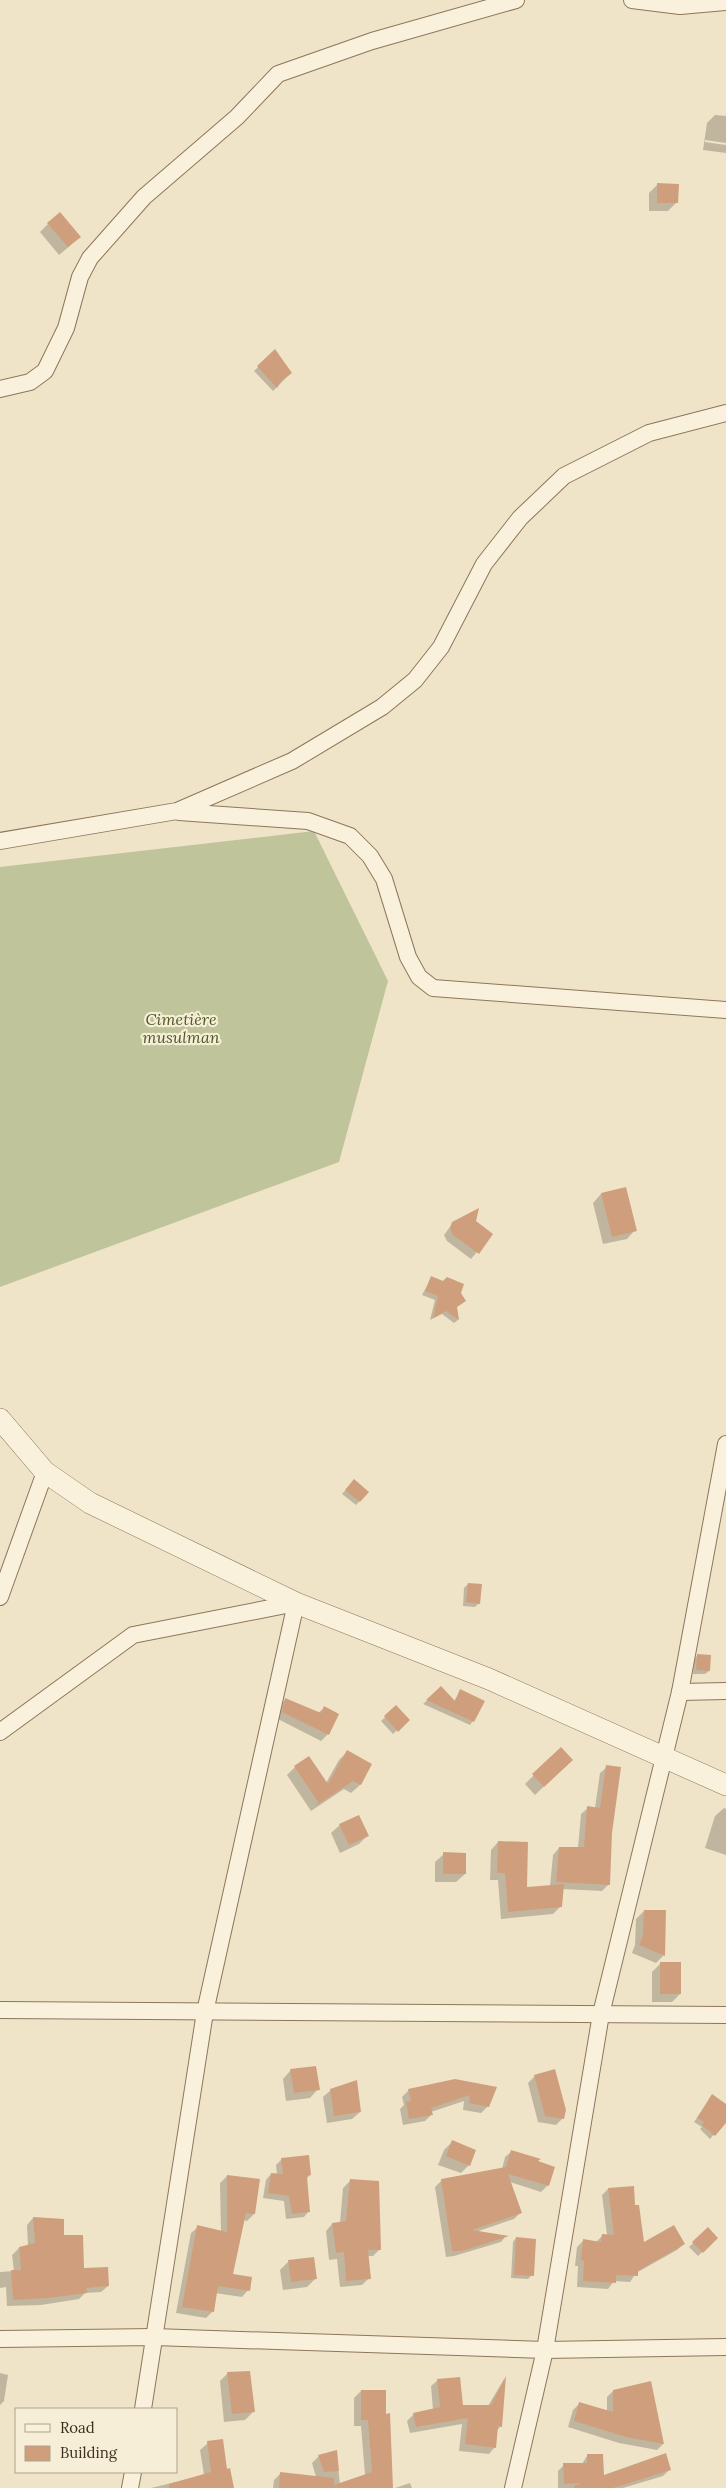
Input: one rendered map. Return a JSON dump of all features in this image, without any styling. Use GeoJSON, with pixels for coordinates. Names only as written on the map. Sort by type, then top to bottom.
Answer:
{"type":"FeatureCollection","features":[{"type":"Feature","properties":{"kind":"street"},"geometry":{"type":"LineString","coordinates":[[0,389],[30,382],[44,370],[66,328],[80,277],[90,258],[144,197],[237,117],[278,74],[372,41],[516,0]]}},
{"type":"Feature","properties":{"kind":"street"},"geometry":{"type":"LineString","coordinates":[[632,0],[680,6],[726,2]]}},
{"type":"Feature","properties":{"kind":"street"},"geometry":{"type":"LineString","coordinates":[[177,812],[292,761],[382,707],[415,680],[441,646],[484,564],[520,518],[564,476],[649,433],[726,413]]}},
{"type":"Feature","properties":{"kind":"street"},"geometry":{"type":"LineString","coordinates":[[0,841],[177,812],[308,821],[350,836],[370,856],[384,879],[408,957],[418,976],[433,988],[726,1010]]}},
{"type":"Feature","properties":{"kind":"street"},"geometry":{"type":"LineString","coordinates":[[0,1419],[45,1472],[90,1503],[296,1603],[488,1679],[726,1785]]}},
{"type":"Feature","properties":{"kind":"street"},"geometry":{"type":"LineString","coordinates":[[513,2488],[546,2350],[601,2014],[662,1756],[680,1692],[726,1444]]}},
{"type":"Feature","properties":{"kind":"street"},"geometry":{"type":"LineString","coordinates":[[0,1597],[45,1472]]}},
{"type":"Feature","properties":{"kind":"street"},"geometry":{"type":"LineString","coordinates":[[0,1732],[133,1635],[296,1603]]}},
{"type":"Feature","properties":{"kind":"street"},"geometry":{"type":"LineString","coordinates":[[143,2408],[205,2012],[296,1603]]}},
{"type":"Feature","properties":{"kind":"street"},"geometry":{"type":"LineString","coordinates":[[680,1692],[726,1691]]}},
{"type":"Feature","properties":{"kind":"street"},"geometry":{"type":"LineString","coordinates":[[0,2010],[726,2015]]}},
{"type":"Feature","properties":{"kind":"street"},"geometry":{"type":"LineString","coordinates":[[0,2339],[154,2337],[546,2350],[726,2347]]}},
{"type":"Feature","properties":{"kind":"street"},"geometry":{"type":"LineString","coordinates":[[130,2488],[133,2473]]}},
{"type":"Feature","properties":{"kind":"green space","name":"Cimetière musulman"},"geometry":{"type":"Polygon","coordinates":[[[314,831],[388,981],[339,1162],[0,1287],[0,867],[314,831]]]}},
{"type":"Feature","properties":{"kind":"building"},"geometry":{"type":"Polygon","coordinates":[[[657,183],[679,184],[678,203],[657,203],[657,183]]]}},
{"type":"Feature","properties":{"kind":"building"},"geometry":{"type":"Polygon","coordinates":[[[60,212],[81,237],[68,247],[47,223],[60,212]]]}},
{"type":"Feature","properties":{"kind":"building"},"geometry":{"type":"Polygon","coordinates":[[[275,349],[292,373],[282,380],[277,388],[257,366],[275,349]]]}},
{"type":"Feature","properties":{"kind":"building"},"geometry":{"type":"Polygon","coordinates":[[[626,1187],[637,1231],[612,1237],[601,1193],[626,1187]]]}},
{"type":"Feature","properties":{"kind":"building"},"geometry":{"type":"Polygon","coordinates":[[[479,1208],[476,1221],[493,1234],[479,1254],[453,1235],[450,1228],[452,1222],[479,1208]]]}},
{"type":"Feature","properties":{"kind":"building"},"geometry":{"type":"Polygon","coordinates":[[[431,1276],[443,1281],[447,1277],[464,1284],[461,1293],[466,1301],[457,1307],[459,1320],[446,1311],[433,1318],[438,1296],[425,1291],[431,1276]]]}},
{"type":"Feature","properties":{"kind":"building"},"geometry":{"type":"Polygon","coordinates":[[[354,1479],[369,1492],[360,1502],[345,1490],[354,1479]]]}},
{"type":"Feature","properties":{"kind":"building"},"geometry":{"type":"Polygon","coordinates":[[[468,1583],[482,1584],[480,1604],[466,1602],[468,1583]]]}},
{"type":"Feature","properties":{"kind":"building"},"geometry":{"type":"Polygon","coordinates":[[[697,1654],[711,1655],[710,1671],[696,1670],[697,1654]]]}},
{"type":"Feature","properties":{"kind":"building"},"geometry":{"type":"Polygon","coordinates":[[[441,1686],[455,1701],[460,1689],[485,1701],[474,1722],[426,1700],[441,1686]]]}},
{"type":"Feature","properties":{"kind":"building"},"geometry":{"type":"Polygon","coordinates":[[[285,1698],[321,1713],[324,1706],[339,1714],[329,1735],[282,1712],[285,1698]]]}},
{"type":"Feature","properties":{"kind":"building"},"geometry":{"type":"Polygon","coordinates":[[[396,1705],[410,1720],[398,1732],[384,1716],[396,1705]]]}},
{"type":"Feature","properties":{"kind":"building"},"geometry":{"type":"Polygon","coordinates":[[[561,1747],[573,1760],[544,1787],[532,1774],[561,1747]]]}},
{"type":"Feature","properties":{"kind":"building"},"geometry":{"type":"Polygon","coordinates":[[[347,1750],[372,1764],[361,1785],[353,1781],[317,1805],[318,1802],[294,1766],[309,1756],[328,1784],[347,1750]]]}},
{"type":"Feature","properties":{"kind":"building"},"geometry":{"type":"Polygon","coordinates":[[[606,1765],[621,1767],[612,1833],[610,1885],[556,1882],[559,1847],[584,1847],[587,1806],[600,1808],[606,1765]]]}},
{"type":"Feature","properties":{"kind":"building"},"geometry":{"type":"Polygon","coordinates":[[[359,1815],[369,1836],[349,1845],[339,1824],[359,1815]]]}},
{"type":"Feature","properties":{"kind":"building"},"geometry":{"type":"Polygon","coordinates":[[[498,1841],[528,1842],[527,1887],[564,1884],[562,1907],[508,1912],[505,1873],[497,1873],[498,1841]]]}},
{"type":"Feature","properties":{"kind":"building"},"geometry":{"type":"Polygon","coordinates":[[[443,1852],[466,1853],[466,1874],[443,1874],[443,1852]]]}},
{"type":"Feature","properties":{"kind":"building"},"geometry":{"type":"Polygon","coordinates":[[[644,1910],[666,1910],[665,1956],[639,1945],[643,1935],[644,1910]]]}},
{"type":"Feature","properties":{"kind":"building"},"geometry":{"type":"Polygon","coordinates":[[[660,1962],[681,1962],[681,1994],[660,1994],[660,1962]]]}},
{"type":"Feature","properties":{"kind":"building"},"geometry":{"type":"Polygon","coordinates":[[[316,2066],[320,2090],[294,2093],[290,2069],[316,2066]]]}},
{"type":"Feature","properties":{"kind":"building"},"geometry":{"type":"Polygon","coordinates":[[[555,2069],[566,2110],[564,2119],[545,2116],[534,2075],[555,2069]]]}},
{"type":"Feature","properties":{"kind":"building"},"geometry":{"type":"Polygon","coordinates":[[[455,2079],[497,2087],[489,2107],[469,2103],[470,2095],[431,2108],[433,2115],[409,2119],[406,2102],[411,2101],[408,2089],[455,2079]]]}},
{"type":"Feature","properties":{"kind":"building"},"geometry":{"type":"Polygon","coordinates":[[[357,2080],[361,2112],[334,2116],[330,2089],[357,2080]]]}},
{"type":"Feature","properties":{"kind":"building"},"geometry":{"type":"Polygon","coordinates":[[[712,2094],[726,2104],[726,2123],[715,2136],[702,2125],[704,2122],[697,2118],[712,2094]]]}},
{"type":"Feature","properties":{"kind":"building"},"geometry":{"type":"Polygon","coordinates":[[[452,2140],[476,2150],[470,2166],[446,2156],[452,2140]]]}},
{"type":"Feature","properties":{"kind":"building"},"geometry":{"type":"Polygon","coordinates":[[[511,2150],[541,2159],[538,2161],[555,2167],[549,2186],[508,2174],[522,2213],[472,2230],[509,2236],[462,2251],[452,2251],[441,2179],[506,2167],[511,2150]]]}},
{"type":"Feature","properties":{"kind":"building"},"geometry":{"type":"Polygon","coordinates":[[[309,2155],[311,2175],[307,2176],[310,2212],[292,2214],[289,2196],[268,2193],[271,2173],[283,2174],[281,2158],[309,2155]]]}},
{"type":"Feature","properties":{"kind":"building"},"geometry":{"type":"Polygon","coordinates":[[[227,2175],[260,2179],[255,2214],[246,2213],[233,2274],[252,2277],[250,2291],[218,2286],[214,2312],[182,2307],[197,2225],[227,2232],[227,2175]]]}},
{"type":"Feature","properties":{"kind":"building"},"geometry":{"type":"Polygon","coordinates":[[[350,2179],[379,2181],[381,2250],[368,2250],[371,2279],[346,2281],[344,2252],[336,2253],[332,2223],[346,2221],[350,2179]]]}},
{"type":"Feature","properties":{"kind":"building"},"geometry":{"type":"Polygon","coordinates":[[[634,2186],[635,2205],[639,2205],[644,2242],[674,2225],[685,2244],[638,2271],[638,2276],[616,2275],[616,2283],[583,2281],[584,2261],[581,2260],[583,2239],[601,2242],[602,2234],[614,2235],[608,2188],[634,2186]]]}},
{"type":"Feature","properties":{"kind":"building"},"geometry":{"type":"Polygon","coordinates":[[[33,2217],[64,2219],[64,2235],[83,2235],[84,2268],[108,2267],[109,2286],[86,2288],[87,2293],[13,2300],[11,2270],[21,2270],[19,2247],[35,2243],[33,2217]]]}},
{"type":"Feature","properties":{"kind":"building"},"geometry":{"type":"Polygon","coordinates":[[[708,2227],[718,2238],[703,2253],[692,2242],[708,2227]]]}},
{"type":"Feature","properties":{"kind":"building"},"geometry":{"type":"Polygon","coordinates":[[[516,2237],[536,2239],[534,2276],[514,2275],[516,2237]]]}},
{"type":"Feature","properties":{"kind":"building"},"geometry":{"type":"Polygon","coordinates":[[[314,2257],[317,2279],[291,2282],[288,2260],[314,2257]]]}},
{"type":"Feature","properties":{"kind":"building"},"geometry":{"type":"Polygon","coordinates":[[[250,2371],[255,2412],[232,2414],[227,2372],[250,2371]]]}},
{"type":"Feature","properties":{"kind":"building"},"geometry":{"type":"Polygon","coordinates":[[[506,2376],[502,2427],[498,2426],[496,2448],[465,2444],[468,2418],[416,2427],[413,2413],[440,2407],[437,2379],[460,2377],[463,2405],[491,2405],[506,2376]]]}},
{"type":"Feature","properties":{"kind":"building"},"geometry":{"type":"Polygon","coordinates":[[[651,2381],[664,2444],[626,2437],[574,2421],[579,2402],[613,2412],[613,2390],[651,2381]]]}},
{"type":"Feature","properties":{"kind":"building"},"geometry":{"type":"Polygon","coordinates":[[[361,2390],[386,2390],[386,2414],[390,2413],[393,2488],[279,2488],[280,2472],[334,2478],[334,2485],[372,2472],[368,2420],[361,2420],[361,2390]]]}},
{"type":"Feature","properties":{"kind":"building"},"geometry":{"type":"Polygon","coordinates":[[[223,2439],[227,2469],[230,2468],[234,2488],[169,2488],[169,2484],[211,2472],[207,2441],[223,2439]]]}},
{"type":"Feature","properties":{"kind":"building"},"geometry":{"type":"Polygon","coordinates":[[[337,2450],[339,2471],[324,2472],[318,2455],[337,2450]]]}},
{"type":"Feature","properties":{"kind":"building"},"geometry":{"type":"Polygon","coordinates":[[[666,2453],[671,2470],[613,2488],[574,2488],[574,2486],[581,2483],[564,2484],[563,2463],[587,2463],[587,2454],[603,2454],[604,2475],[666,2453]]]}}]}
